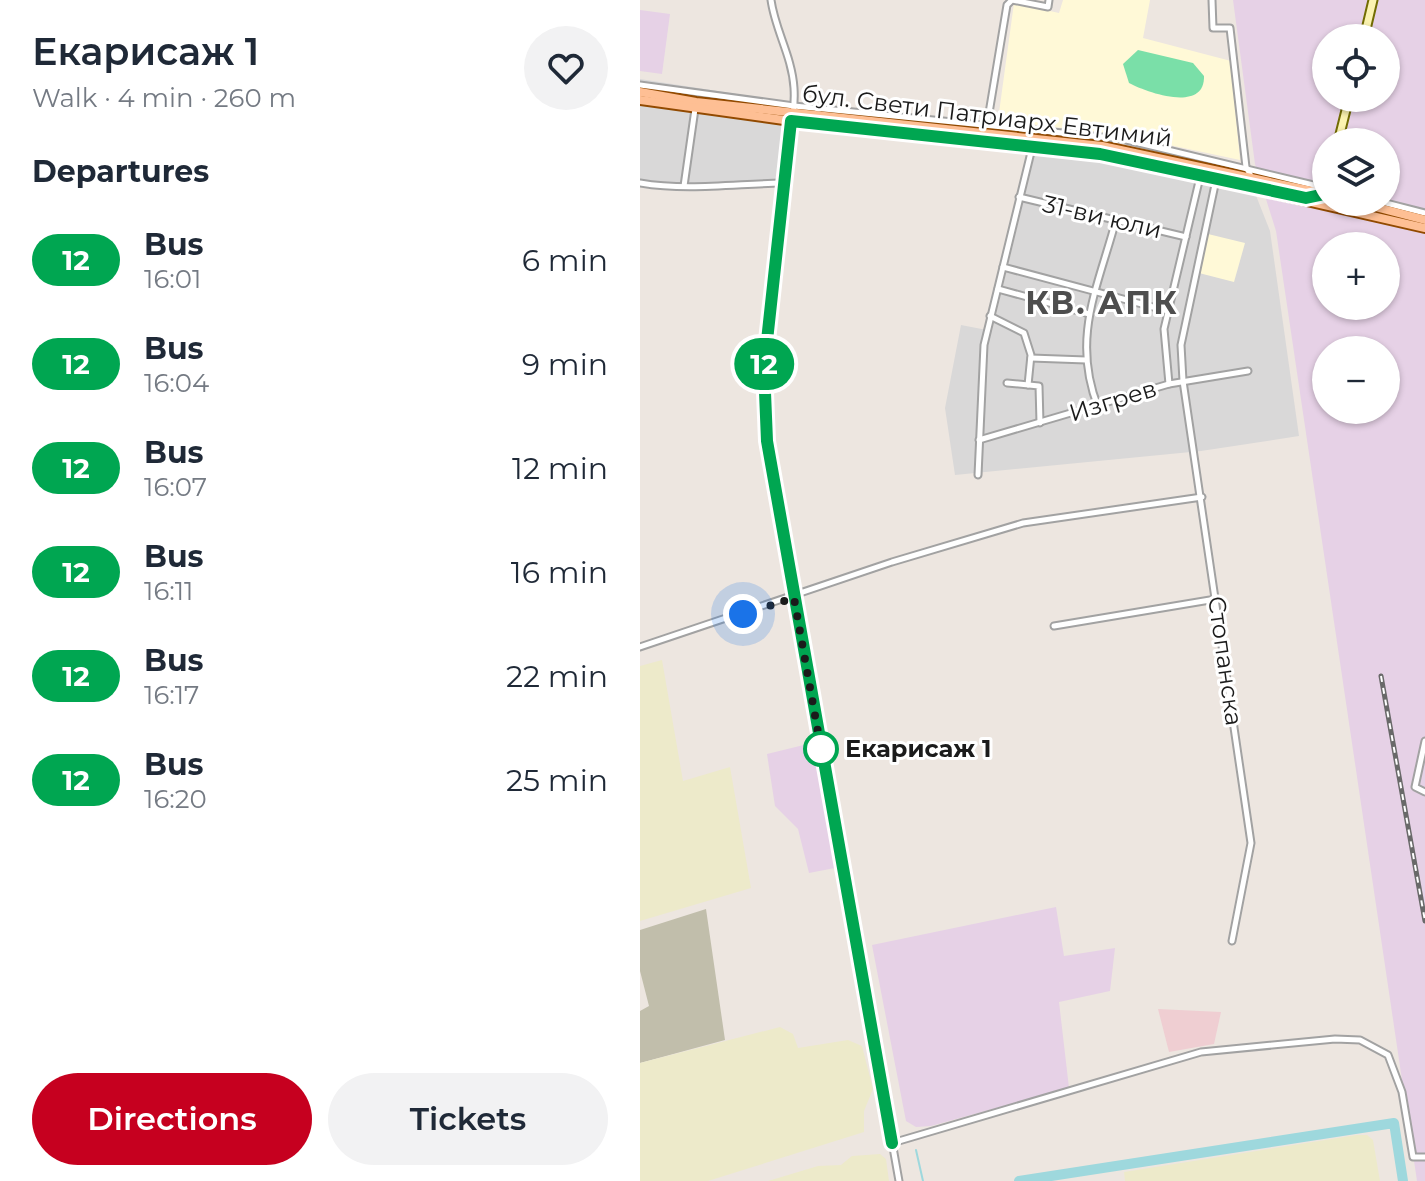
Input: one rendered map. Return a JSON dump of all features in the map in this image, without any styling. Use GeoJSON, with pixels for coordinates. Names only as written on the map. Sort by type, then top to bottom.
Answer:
{"type":"FeatureCollection","features":[{"type":"Feature","properties":{"kind":"main road"},"geometry":{"type":"LineString","coordinates":[[1367,24],[1373,0]]}},
{"type":"Feature","properties":{"kind":"main road","name":"бул. Свети Патриарх Евтимий"},"geometry":{"type":"LineString","coordinates":[[640,92],[1033,143],[1102,146],[1312,189]]}},
{"type":"Feature","properties":{"kind":"main road","name":"бул. Свети Патриарх Евтимий"},"geometry":{"type":"LineString","coordinates":[[640,100],[695,109],[793,113],[987,134],[1201,174],[1312,199]]}},
{"type":"Feature","properties":{"kind":"main road"},"geometry":{"type":"LineString","coordinates":[[1306,198],[1312,196]]}},
{"type":"Feature","properties":{"kind":"main road"},"geometry":{"type":"LineString","coordinates":[[1400,213],[1425,220]]}},
{"type":"Feature","properties":{"kind":"main road","name":"бул. Свети Патриарх Евтимий"},"geometry":{"type":"LineString","coordinates":[[1380,216],[1425,228]]}},
{"type":"Feature","properties":{"kind":"street"},"geometry":{"type":"LineString","coordinates":[[771,0],[773,15],[786,45],[793,113],[782,183],[765,354],[771,470],[899,1181]]}},
{"type":"Feature","properties":{"kind":"street"},"geometry":{"type":"LineString","coordinates":[[987,134],[1007,5],[1012,0],[1048,7],[1049,0]]}},
{"type":"Feature","properties":{"kind":"street"},"geometry":{"type":"LineString","coordinates":[[1212,0],[1213,28],[1230,28],[1246,167],[1251,176]]}},
{"type":"Feature","properties":{"kind":"street"},"geometry":{"type":"LineString","coordinates":[[640,85],[793,113],[987,123],[1122,139],[1246,167],[1312,188]]}},
{"type":"Feature","properties":{"kind":"street"},"geometry":{"type":"LineString","coordinates":[[684,186],[695,109]]}},
{"type":"Feature","properties":{"kind":"street"},"geometry":{"type":"LineString","coordinates":[[978,475],[984,345],[1033,143]]}},
{"type":"Feature","properties":{"kind":"street"},"geometry":{"type":"LineString","coordinates":[[1169,384],[1164,329],[1201,174]]}},
{"type":"Feature","properties":{"kind":"street","name":"Стопанска"},"geometry":{"type":"LineString","coordinates":[[1217,178],[1181,345],[1183,381],[1251,843],[1232,941]]}},
{"type":"Feature","properties":{"kind":"street"},"geometry":{"type":"LineString","coordinates":[[640,183],[674,189],[684,186],[782,183]]}},
{"type":"Feature","properties":{"kind":"street","name":"31-ви юли"},"geometry":{"type":"LineString","coordinates":[[1019,197],[1186,237]]}},
{"type":"Feature","properties":{"kind":"street"},"geometry":{"type":"LineString","coordinates":[[1400,207],[1425,213]]}},
{"type":"Feature","properties":{"kind":"street"},"geometry":{"type":"LineString","coordinates":[[1098,407],[1086,377],[1089,314],[1116,220]]}},
{"type":"Feature","properties":{"kind":"street"},"geometry":{"type":"LineString","coordinates":[[1003,267],[1168,311]]}},
{"type":"Feature","properties":{"kind":"street"},"geometry":{"type":"LineString","coordinates":[[997,289],[1089,314]]}},
{"type":"Feature","properties":{"kind":"street"},"geometry":{"type":"LineString","coordinates":[[990,316],[1024,333],[1031,358],[1028,385]]}},
{"type":"Feature","properties":{"kind":"street"},"geometry":{"type":"LineString","coordinates":[[1031,358],[1086,360]]}},
{"type":"Feature","properties":{"kind":"street","name":"Изгрев"},"geometry":{"type":"LineString","coordinates":[[979,440],[1169,384],[1248,371]]}},
{"type":"Feature","properties":{"kind":"street"},"geometry":{"type":"LineString","coordinates":[[1007,383],[1039,386],[1040,423]]}},
{"type":"Feature","properties":{"kind":"street"},"geometry":{"type":"LineString","coordinates":[[640,647],[794,598],[892,562],[1023,523],[1202,497]]}},
{"type":"Feature","properties":{"kind":"street"},"geometry":{"type":"LineString","coordinates":[[1054,626],[1216,599]]}},
{"type":"Feature","properties":{"kind":"street"},"geometry":{"type":"LineString","coordinates":[[1425,741],[1415,787],[1425,792]]}},
{"type":"Feature","properties":{"kind":"street"},"geometry":{"type":"LineString","coordinates":[[892,1143],[1201,1052],[1335,1039],[1360,1040],[1388,1055],[1402,1092],[1413,1157],[1425,1157]]}},
{"type":"Feature","properties":{"kind":"shaded area"},"geometry":{"type":"Polygon","coordinates":[[[1063,0],[1150,0],[1143,38],[1231,61],[1240,160],[1127,136],[998,120],[1014,3],[1059,13],[1063,0]]]}},
{"type":"Feature","properties":{"kind":"shaded area"},"geometry":{"type":"Polygon","coordinates":[[[1233,0],[1425,0],[1425,1181],[1417,1181],[1276,231],[1255,164],[1233,0]]]}},
{"type":"Feature","properties":{"kind":"shaded area"},"geometry":{"type":"Polygon","coordinates":[[[640,10],[670,14],[662,74],[640,71],[640,10]]]}},
{"type":"Feature","properties":{"kind":"shaded area"},"geometry":{"type":"Polygon","coordinates":[[[640,79],[794,103],[784,181],[723,183],[690,191],[640,183],[640,79]]]}},
{"type":"Feature","properties":{"kind":"shaded area"},"geometry":{"type":"Polygon","coordinates":[[[1036,149],[1087,154],[1255,193],[1270,231],[1299,436],[1201,451],[955,475],[945,408],[961,325],[992,331],[1036,149]]]}},
{"type":"Feature","properties":{"kind":"shaded area"},"geometry":{"type":"Polygon","coordinates":[[[1208,234],[1245,243],[1234,282],[1199,273],[1208,234]]]}},
{"type":"Feature","properties":{"kind":"shaded area"},"geometry":{"type":"Polygon","coordinates":[[[662,660],[683,781],[730,767],[751,888],[640,921],[640,666],[662,660]]]}},
{"type":"Feature","properties":{"kind":"shaded area"},"geometry":{"type":"Polygon","coordinates":[[[816,742],[840,867],[809,873],[798,829],[775,806],[767,754],[816,742]]]}},
{"type":"Feature","properties":{"kind":"shaded area"},"geometry":{"type":"Polygon","coordinates":[[[1056,907],[1064,956],[1115,948],[1110,991],[1059,1002],[1069,1088],[931,1126],[916,1127],[906,1121],[872,945],[1056,907]]]}},
{"type":"Feature","properties":{"kind":"shaded area"},"geometry":{"type":"Polygon","coordinates":[[[706,909],[725,1040],[640,1063],[640,1011],[649,1006],[640,971],[640,930],[706,909]]]}},
{"type":"Feature","properties":{"kind":"shaded area"},"geometry":{"type":"Polygon","coordinates":[[[1158,1009],[1221,1012],[1214,1044],[1169,1052],[1158,1009]]]}},
{"type":"Feature","properties":{"kind":"shaded area"},"geometry":{"type":"Polygon","coordinates":[[[780,1027],[793,1034],[798,1048],[848,1040],[862,1046],[873,1089],[864,1111],[864,1132],[708,1181],[640,1181],[640,1063],[780,1027]]]}},
{"type":"Feature","properties":{"kind":"shaded area"},"geometry":{"type":"Polygon","coordinates":[[[1367,1135],[1373,1140],[1380,1181],[1125,1181],[1124,1172],[1367,1135]]]}},
{"type":"Feature","properties":{"kind":"shaded area"},"geometry":{"type":"Polygon","coordinates":[[[880,1154],[886,1159],[889,1181],[768,1181],[818,1166],[841,1165],[852,1156],[880,1154]]]}},
{"type":"Feature","properties":{"kind":"green space"},"geometry":{"type":"Polygon","coordinates":[[[1138,50],[1193,63],[1204,76],[1202,87],[1195,94],[1174,97],[1129,83],[1123,64],[1138,50]]]}},
{"type":"Feature","properties":{"kind":"waterway"},"geometry":{"type":"LineString","coordinates":[[1019,1181],[1394,1123],[1403,1181]]}},
{"type":"Feature","properties":{"kind":"waterway"},"geometry":{"type":"LineString","coordinates":[[916,1150],[923,1181]]}},
{"type":"Feature","properties":{"kind":"railway"},"geometry":{"type":"LineString","coordinates":[[1381,676],[1425,921]]}},
{"type":"Feature","properties":{"kind":"bus line","name":"12"},"geometry":{"type":"LineString","coordinates":[[892,1143],[767,441],[764,368],[791,121],[1100,154],[1306,198],[1312,197]]}},
{"type":"Feature","properties":{"kind":"place","name":"Екарисаж 1"},"geometry":{"type":"Point","coordinates":[821,749]}},
{"type":"Feature","properties":{"kind":"district","name":"КВ. АПК"},"geometry":{"type":"Point","coordinates":[1102,303]}},
{"type":"Feature","properties":{"kind":"route"},"geometry":{"type":"LineString","coordinates":[[743,614],[794,598],[821,749]]}}]}
